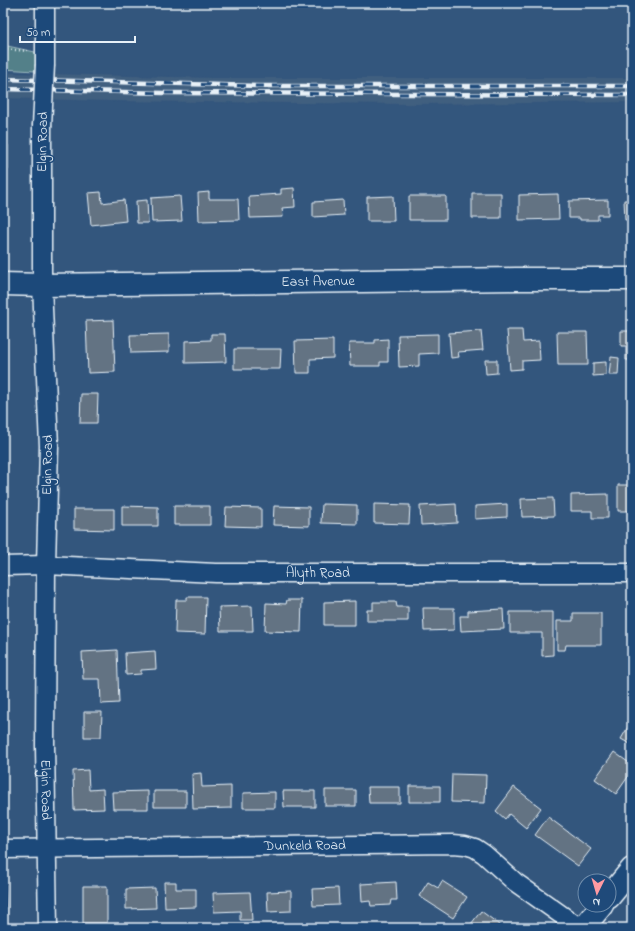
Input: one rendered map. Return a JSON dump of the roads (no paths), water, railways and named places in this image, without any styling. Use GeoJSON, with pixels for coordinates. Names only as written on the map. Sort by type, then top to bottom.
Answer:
{"type":"FeatureCollection","features":[{"type":"Feature","properties":{"kind":"street","name":"Elgin Road"},"geometry":{"type":"LineString","coordinates":[[45,3],[45,59],[42,126],[42,285],[49,446],[46,565],[45,745],[48,928]]}},
{"type":"Feature","properties":{"kind":"street","name":"East Avenue"},"geometry":{"type":"LineString","coordinates":[[3,284],[42,285],[632,279]]}},
{"type":"Feature","properties":{"kind":"street","name":"Alyth Road"},"geometry":{"type":"LineString","coordinates":[[3,566],[46,565],[216,573],[632,573]]}},
{"type":"Feature","properties":{"kind":"street","name":"Dunkeld Road"},"geometry":{"type":"LineString","coordinates":[[3,849],[465,845],[475,848],[484,854],[515,882],[582,928]]}},
{"type":"Feature","properties":{"kind":"street"},"geometry":{"type":"LineString","coordinates":[[617,887],[632,869]]}},
{"type":"Feature","properties":{"kind":"street"},"geometry":{"type":"LineString","coordinates":[[582,928],[595,913]]}},
{"type":"Feature","properties":{"kind":"railway"},"geometry":{"type":"LineString","coordinates":[[3,79],[259,86],[632,86]]}},
{"type":"Feature","properties":{"kind":"railway"},"geometry":{"type":"LineString","coordinates":[[3,89],[164,93],[632,95]]}}]}
